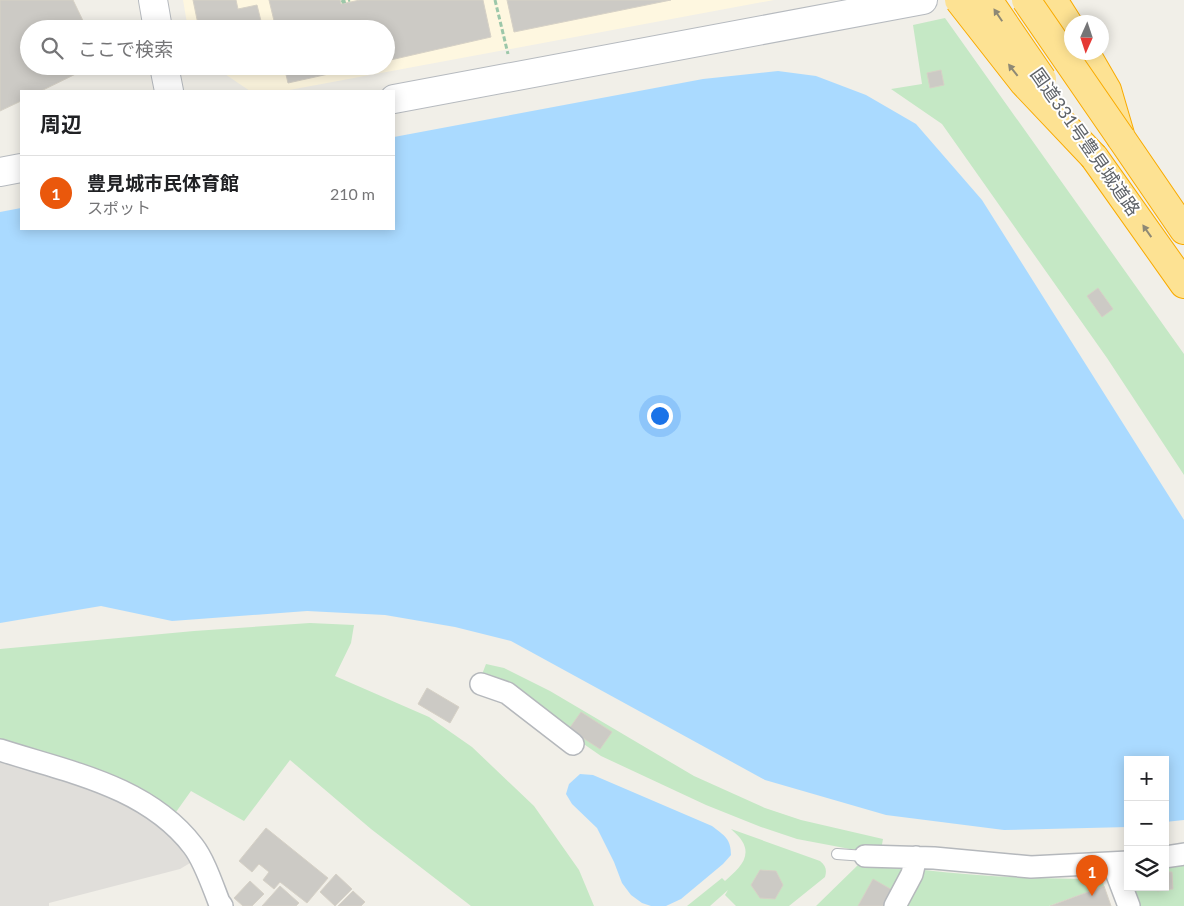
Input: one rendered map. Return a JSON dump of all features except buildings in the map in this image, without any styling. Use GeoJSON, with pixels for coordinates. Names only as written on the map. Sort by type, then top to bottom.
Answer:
{"type":"FeatureCollection","features":[{"type":"Feature","properties":{"kind":"highway"},"geometry":{"type":"LineString","coordinates":[[960,0],[1024,83],[1094,157]]}},
{"type":"Feature","properties":{"kind":"highway","name":"国道331号豊見城道路"},"geometry":{"type":"LineString","coordinates":[[988,0],[1094,157],[1184,284]]}},
{"type":"Feature","properties":{"kind":"highway","name":"国道331号豊見城道路"},"geometry":{"type":"LineString","coordinates":[[1026,0],[1184,230]]}},
{"type":"Feature","properties":{"kind":"highway"},"geometry":{"type":"LineString","coordinates":[[1053,0],[1064,17]]}},
{"type":"Feature","properties":{"kind":"highway"},"geometry":{"type":"LineString","coordinates":[[1090,60],[1107,90],[1121,138]]}},
{"type":"Feature","properties":{"kind":"street"},"geometry":{"type":"LineString","coordinates":[[153,0],[156,20]]}},
{"type":"Feature","properties":{"kind":"street"},"geometry":{"type":"LineString","coordinates":[[395,99],[922,0]]}},
{"type":"Feature","properties":{"kind":"street"},"geometry":{"type":"LineString","coordinates":[[165,75],[168,90]]}},
{"type":"Feature","properties":{"kind":"street"},"geometry":{"type":"LineString","coordinates":[[0,172],[20,168]]}},
{"type":"Feature","properties":{"kind":"street"},"geometry":{"type":"LineString","coordinates":[[481,684],[507,693],[573,744]]}},
{"type":"Feature","properties":{"kind":"street"},"geometry":{"type":"LineString","coordinates":[[0,750],[100,782],[142,801],[171,821],[194,847],[222,906]]}},
{"type":"Feature","properties":{"kind":"street"},"geometry":{"type":"LineString","coordinates":[[1169,856],[1184,854]]}},
{"type":"Feature","properties":{"kind":"street"},"geometry":{"type":"LineString","coordinates":[[865,856],[916,857],[1032,866],[1120,863],[1129,906]]}},
{"type":"Feature","properties":{"kind":"street"},"geometry":{"type":"LineString","coordinates":[[895,906],[912,874],[916,857]]}},
{"type":"Feature","properties":{"kind":"lane"},"geometry":{"type":"LineString","coordinates":[[838,854],[865,856]]}},
{"type":"Feature","properties":{"kind":"path"},"geometry":{"type":"LineString","coordinates":[[342,0],[343,2],[350,0]]}},
{"type":"Feature","properties":{"kind":"path"},"geometry":{"type":"LineString","coordinates":[[495,0],[513,76]]}},
{"type":"Feature","properties":{"kind":"shaded area"},"geometry":{"type":"Polygon","coordinates":[[[183,0],[774,0],[395,70],[395,20],[186,20],[183,0]]]}},
{"type":"Feature","properties":{"kind":"shaded area"},"geometry":{"type":"Polygon","coordinates":[[[226,75],[370,75],[289,90],[249,90],[226,75]]]}},
{"type":"Feature","properties":{"kind":"shaded area"},"geometry":{"type":"Polygon","coordinates":[[[0,760],[71,781],[122,800],[154,818],[181,844],[190,863],[180,869],[49,903],[49,906],[0,906],[0,760]]]}},
{"type":"Feature","properties":{"kind":"green space"},"geometry":{"type":"Polygon","coordinates":[[[945,18],[1184,354],[1184,475],[1107,358],[942,124],[891,89],[922,84],[913,25],[945,18]]]}},
{"type":"Feature","properties":{"kind":"green space"},"geometry":{"type":"Polygon","coordinates":[[[310,623],[354,625],[351,643],[335,676],[429,717],[472,747],[534,806],[579,870],[594,906],[471,906],[371,829],[290,760],[244,821],[191,791],[176,812],[126,783],[0,743],[0,649],[194,631],[310,623]]]}},
{"type":"Feature","properties":{"kind":"green space"},"geometry":{"type":"Polygon","coordinates":[[[486,664],[504,668],[550,691],[694,776],[765,808],[801,820],[883,839],[881,850],[850,849],[797,839],[761,827],[706,805],[601,756],[481,677],[486,664]]]}},
{"type":"Feature","properties":{"kind":"green space"},"geometry":{"type":"Polygon","coordinates":[[[731,829],[820,861],[826,868],[825,877],[789,906],[736,906],[725,895],[728,890],[710,906],[687,906],[722,878],[725,881],[742,864],[746,853],[745,847],[740,838],[731,829]]]}},
{"type":"Feature","properties":{"kind":"green space"},"geometry":{"type":"Polygon","coordinates":[[[1184,862],[1184,906],[1135,906],[1129,891],[1169,891],[1169,865],[1184,862]]]}},
{"type":"Feature","properties":{"kind":"green space"},"geometry":{"type":"Polygon","coordinates":[[[859,864],[898,865],[904,870],[889,906],[816,906],[859,864]]]}},
{"type":"Feature","properties":{"kind":"green space"},"geometry":{"type":"Polygon","coordinates":[[[924,870],[1013,877],[1102,879],[1104,886],[1049,906],[905,906],[924,870]]]}},
{"type":"Feature","properties":{"kind":"water"},"geometry":{"type":"Polygon","coordinates":[[[778,71],[816,76],[866,95],[916,124],[982,200],[1184,520],[1184,820],[1169,822],[1169,756],[1124,756],[1124,827],[1004,830],[886,815],[765,780],[511,641],[455,627],[385,615],[307,611],[172,621],[101,606],[0,623],[0,212],[20,208],[20,230],[395,230],[395,137],[703,79],[778,71]]]}},
{"type":"Feature","properties":{"kind":"water"},"geometry":{"type":"Polygon","coordinates":[[[580,774],[593,775],[712,826],[728,841],[731,855],[681,899],[666,906],[651,906],[642,903],[631,895],[622,883],[597,828],[572,804],[566,794],[569,784],[580,774]]]}},
{"type":"Feature","properties":{"kind":"place","name":"豊見城市民体育館"},"geometry":{"type":"Point","coordinates":[1092,896]}}]}
